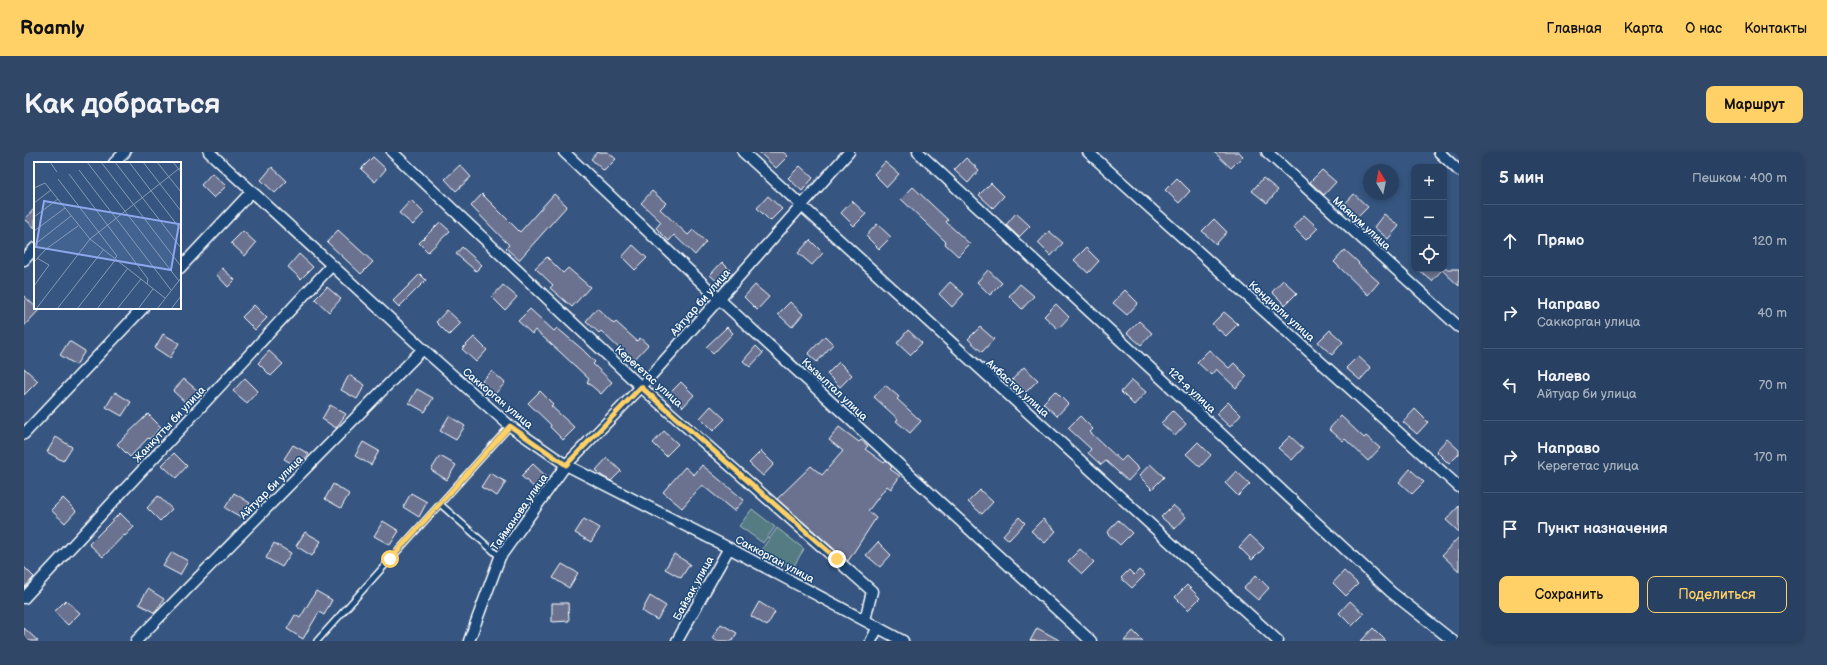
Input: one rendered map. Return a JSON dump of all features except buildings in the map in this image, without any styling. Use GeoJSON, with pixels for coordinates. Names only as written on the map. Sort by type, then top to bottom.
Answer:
{"type":"FeatureCollection","features":[{"type":"Feature","properties":{"kind":"street"},"geometry":{"type":"LineString","coordinates":[[115,162],[125,152]]}},
{"type":"Feature","properties":{"kind":"street","name":"Саккорган улица"},"geometry":{"type":"LineString","coordinates":[[209,152],[423,349],[510,426],[566,465],[729,548],[903,641]]}},
{"type":"Feature","properties":{"kind":"street","name":"Керегетас улица"},"geometry":{"type":"LineString","coordinates":[[392,152],[641,387],[872,591],[864,620]]}},
{"type":"Feature","properties":{"kind":"street","name":"Кызылтал улица"},"geometry":{"type":"LineString","coordinates":[[564,152],[719,299],[1092,641]]}},
{"type":"Feature","properties":{"kind":"street","name":"Акбастау улица"},"geometry":{"type":"LineString","coordinates":[[743,152],[1278,641]]}},
{"type":"Feature","properties":{"kind":"street","name":"Айтуар би улица"},"geometry":{"type":"LineString","coordinates":[[566,465],[641,387],[850,152]]}},
{"type":"Feature","properties":{"kind":"street","name":"129-я улица"},"geometry":{"type":"LineString","coordinates":[[918,152],[1391,592],[1453,641]]}},
{"type":"Feature","properties":{"kind":"street","name":"Кендирли улица"},"geometry":{"type":"LineString","coordinates":[[1088,152],[1459,487]]}},
{"type":"Feature","properties":{"kind":"street","name":"Маякум улица"},"geometry":{"type":"LineString","coordinates":[[1267,152],[1459,327]]}},
{"type":"Feature","properties":{"kind":"street"},"geometry":{"type":"LineString","coordinates":[[1439,152],[1459,171]]}},
{"type":"Feature","properties":{"kind":"street"},"geometry":{"type":"LineString","coordinates":[[181,267],[252,191]]}},
{"type":"Feature","properties":{"kind":"street"},"geometry":{"type":"LineString","coordinates":[[24,260],[34,249]]}},
{"type":"Feature","properties":{"kind":"street","name":"Жанкутты би улица"},"geometry":{"type":"LineString","coordinates":[[24,598],[332,265]]}},
{"type":"Feature","properties":{"kind":"street"},"geometry":{"type":"LineString","coordinates":[[24,434],[142,309]]}},
{"type":"Feature","properties":{"kind":"street","name":"Айтуар би улица"},"geometry":{"type":"LineString","coordinates":[[136,641],[423,349]]}},
{"type":"Feature","properties":{"kind":"street","name":"Тайманова улица"},"geometry":{"type":"LineString","coordinates":[[469,641],[500,558],[566,465]]}},
{"type":"Feature","properties":{"kind":"street","name":"Байзак улица"},"geometry":{"type":"LineString","coordinates":[[677,641],[729,548]]}},
{"type":"Feature","properties":{"kind":"street"},"geometry":{"type":"LineString","coordinates":[[871,641],[878,627]]}},
{"type":"Feature","properties":{"kind":"lane"},"geometry":{"type":"LineString","coordinates":[[317,641],[510,426]]}},
{"type":"Feature","properties":{"kind":"lane"},"geometry":{"type":"LineString","coordinates":[[440,504],[500,558]]}},
{"type":"Feature","properties":{"kind":"green space"},"geometry":{"type":"Polygon","coordinates":[[[752,509],[775,527],[763,543],[739,526],[752,509]]]}},
{"type":"Feature","properties":{"kind":"green space"},"geometry":{"type":"Polygon","coordinates":[[[777,528],[804,549],[792,569],[762,549],[777,528]]]}},
{"type":"Feature","properties":{"kind":"route"},"geometry":{"type":"LineString","coordinates":[[390,559],[510,426],[566,465],[641,387],[837,559]]}}]}
